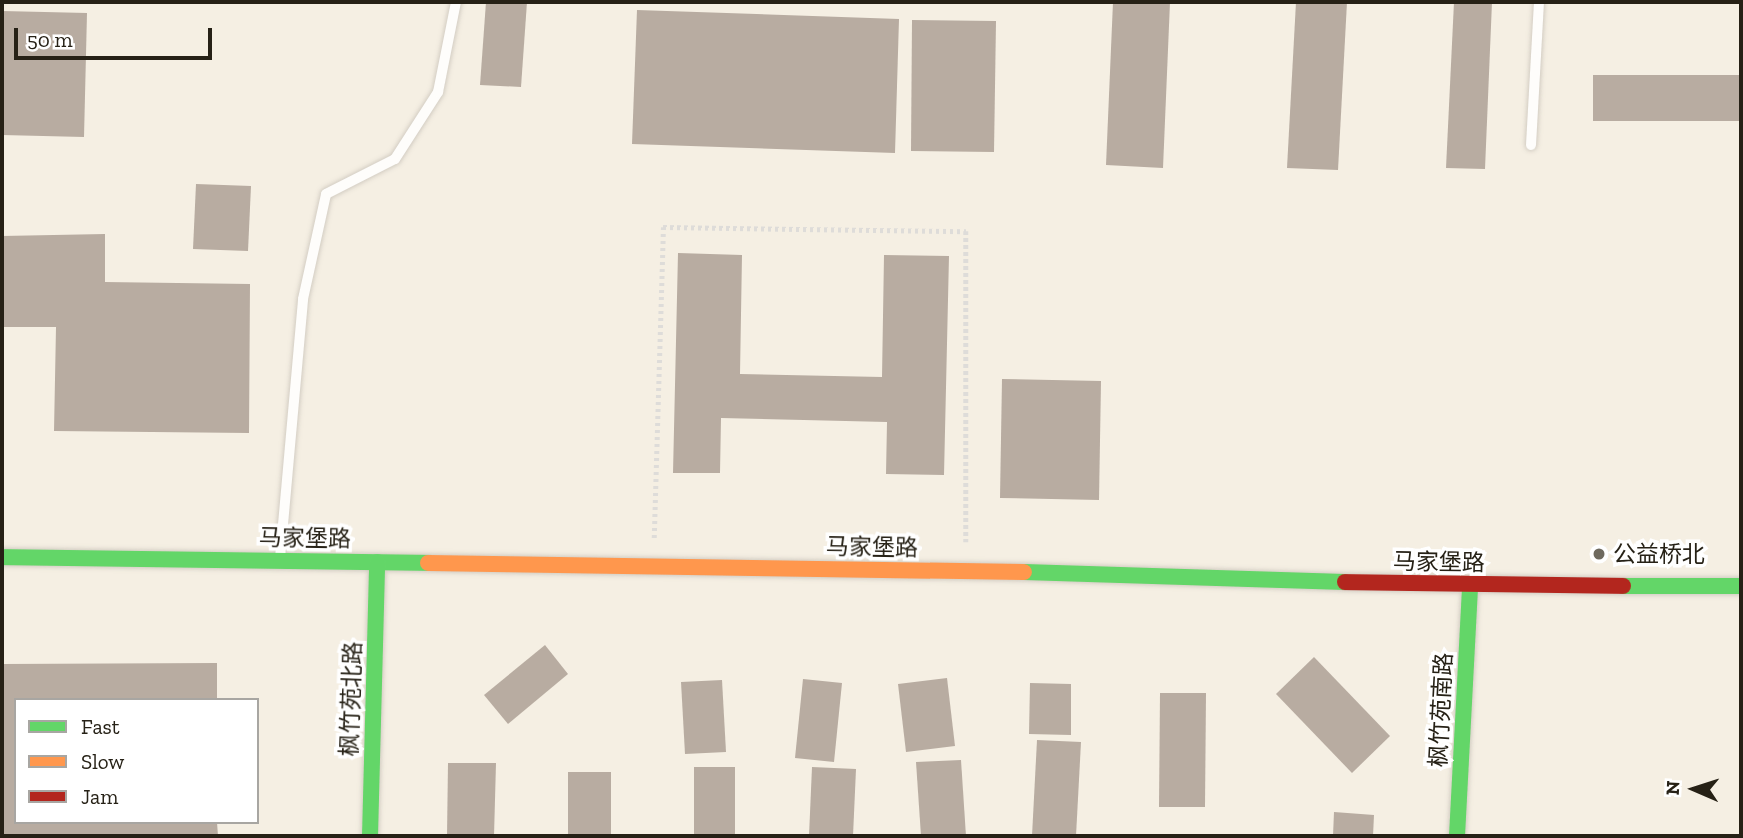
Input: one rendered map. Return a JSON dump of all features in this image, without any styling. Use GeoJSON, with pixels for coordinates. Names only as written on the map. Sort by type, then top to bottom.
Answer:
{"type":"FeatureCollection","features":[{"type":"Feature","properties":{"kind":"main road","name":"马家堡路"},"geometry":{"type":"LineString","coordinates":[[2,557],[965,570],[1470,586],[1741,586]]}},
{"type":"Feature","properties":{"kind":"main road","name":"枫竹苑北路"},"geometry":{"type":"LineString","coordinates":[[370,836],[377,562]]}},
{"type":"Feature","properties":{"kind":"main road","name":"枫竹苑南路"},"geometry":{"type":"LineString","coordinates":[[1457,836],[1470,586]]}},
{"type":"Feature","properties":{"kind":"lane"},"geometry":{"type":"LineString","coordinates":[[280,561],[303,299],[326,194],[395,159],[438,92],[456,2]]}},
{"type":"Feature","properties":{"kind":"lane"},"geometry":{"type":"LineString","coordinates":[[1531,145],[1539,2]]}},
{"type":"Feature","properties":{"kind":"path"},"geometry":{"type":"LineString","coordinates":[[653,567],[663,227],[966,231],[965,570]]}},
{"type":"Feature","properties":{"kind":"building"},"geometry":{"type":"Polygon","coordinates":[[[486,2],[527,2],[521,87],[480,85],[486,2]]]}},
{"type":"Feature","properties":{"kind":"building"},"geometry":{"type":"Polygon","coordinates":[[[1113,2],[1170,2],[1163,168],[1106,165],[1113,2]]]}},
{"type":"Feature","properties":{"kind":"building"},"geometry":{"type":"Polygon","coordinates":[[[1296,2],[1347,2],[1338,170],[1287,168],[1296,2]]]}},
{"type":"Feature","properties":{"kind":"building"},"geometry":{"type":"Polygon","coordinates":[[[1454,2],[1492,2],[1485,169],[1446,168],[1454,2]]]}},
{"type":"Feature","properties":{"kind":"building"},"geometry":{"type":"Polygon","coordinates":[[[637,10],[899,19],[895,153],[632,144],[637,10]]]}},
{"type":"Feature","properties":{"kind":"building"},"geometry":{"type":"Polygon","coordinates":[[[2,11],[87,13],[84,137],[2,135],[2,11]]]}},
{"type":"Feature","properties":{"kind":"building"},"geometry":{"type":"Polygon","coordinates":[[[912,20],[996,21],[994,152],[911,151],[912,20]]]}},
{"type":"Feature","properties":{"kind":"building"},"geometry":{"type":"Polygon","coordinates":[[[1593,75],[1741,75],[1741,121],[1593,121],[1593,75]]]}},
{"type":"Feature","properties":{"kind":"building"},"geometry":{"type":"Polygon","coordinates":[[[196,184],[251,186],[248,251],[193,249],[196,184]]]}},
{"type":"Feature","properties":{"kind":"building"},"geometry":{"type":"Polygon","coordinates":[[[105,234],[105,282],[250,284],[249,433],[54,431],[56,327],[2,327],[2,236],[105,234]]]}},
{"type":"Feature","properties":{"kind":"building"},"geometry":{"type":"Polygon","coordinates":[[[678,253],[742,255],[740,374],[882,377],[884,255],[949,256],[944,475],[886,474],[887,422],[721,418],[720,473],[673,473],[678,253]]]}},
{"type":"Feature","properties":{"kind":"building"},"geometry":{"type":"Polygon","coordinates":[[[1002,379],[1101,381],[1099,500],[1000,498],[1002,379]]]}},
{"type":"Feature","properties":{"kind":"building"},"geometry":{"type":"Polygon","coordinates":[[[545,645],[568,674],[508,724],[484,695],[545,645]]]}},
{"type":"Feature","properties":{"kind":"building"},"geometry":{"type":"Polygon","coordinates":[[[1314,657],[1390,736],[1352,773],[1276,694],[1314,657]]]}},
{"type":"Feature","properties":{"kind":"building"},"geometry":{"type":"Polygon","coordinates":[[[217,663],[217,698],[14,698],[14,824],[217,824],[218,836],[2,836],[2,664],[217,663]]]}},
{"type":"Feature","properties":{"kind":"building"},"geometry":{"type":"Polygon","coordinates":[[[947,678],[955,746],[906,752],[898,684],[947,678]]]}},
{"type":"Feature","properties":{"kind":"building"},"geometry":{"type":"Polygon","coordinates":[[[803,679],[842,683],[834,762],[795,758],[803,679]]]}},
{"type":"Feature","properties":{"kind":"building"},"geometry":{"type":"Polygon","coordinates":[[[722,680],[726,752],[685,754],[681,682],[722,680]]]}},
{"type":"Feature","properties":{"kind":"building"},"geometry":{"type":"Polygon","coordinates":[[[1030,683],[1071,684],[1071,735],[1029,734],[1030,683]]]}},
{"type":"Feature","properties":{"kind":"building"},"geometry":{"type":"Polygon","coordinates":[[[1160,693],[1206,693],[1205,807],[1159,807],[1160,693]]]}},
{"type":"Feature","properties":{"kind":"building"},"geometry":{"type":"Polygon","coordinates":[[[1037,740],[1081,742],[1076,836],[1032,836],[1037,740]]]}},
{"type":"Feature","properties":{"kind":"building"},"geometry":{"type":"Polygon","coordinates":[[[961,760],[966,836],[921,836],[916,762],[961,760]]]}},
{"type":"Feature","properties":{"kind":"building"},"geometry":{"type":"Polygon","coordinates":[[[448,763],[496,763],[494,836],[447,836],[448,763]]]}},
{"type":"Feature","properties":{"kind":"building"},"geometry":{"type":"Polygon","coordinates":[[[694,767],[735,767],[735,836],[694,836],[694,767]]]}},
{"type":"Feature","properties":{"kind":"building"},"geometry":{"type":"Polygon","coordinates":[[[812,767],[856,769],[853,836],[809,836],[812,767]]]}},
{"type":"Feature","properties":{"kind":"building"},"geometry":{"type":"Polygon","coordinates":[[[568,772],[611,772],[611,836],[568,836],[568,772]]]}},
{"type":"Feature","properties":{"kind":"building"},"geometry":{"type":"Polygon","coordinates":[[[1334,812],[1374,815],[1373,836],[1333,836],[1334,812]]]}},
{"type":"Feature","properties":{"kind":"traffic: fast"},"geometry":{"type":"LineString","coordinates":[[2,557],[428,563]]}},
{"type":"Feature","properties":{"kind":"traffic: fast"},"geometry":{"type":"LineString","coordinates":[[370,836],[377,562]]}},
{"type":"Feature","properties":{"kind":"traffic: fast"},"geometry":{"type":"LineString","coordinates":[[1024,572],[1345,582]]}},
{"type":"Feature","properties":{"kind":"traffic: fast"},"geometry":{"type":"LineString","coordinates":[[1457,836],[1470,586]]}},
{"type":"Feature","properties":{"kind":"traffic: fast"},"geometry":{"type":"LineString","coordinates":[[1623,586],[1741,586]]}},
{"type":"Feature","properties":{"kind":"traffic: slow"},"geometry":{"type":"LineString","coordinates":[[428,563],[1024,572]]}},
{"type":"Feature","properties":{"kind":"traffic: jam"},"geometry":{"type":"LineString","coordinates":[[1345,582],[1623,586]]}},
{"type":"Feature","properties":{"kind":"place","name":"公益桥北"},"geometry":{"type":"Point","coordinates":[1599,554]}}]}
